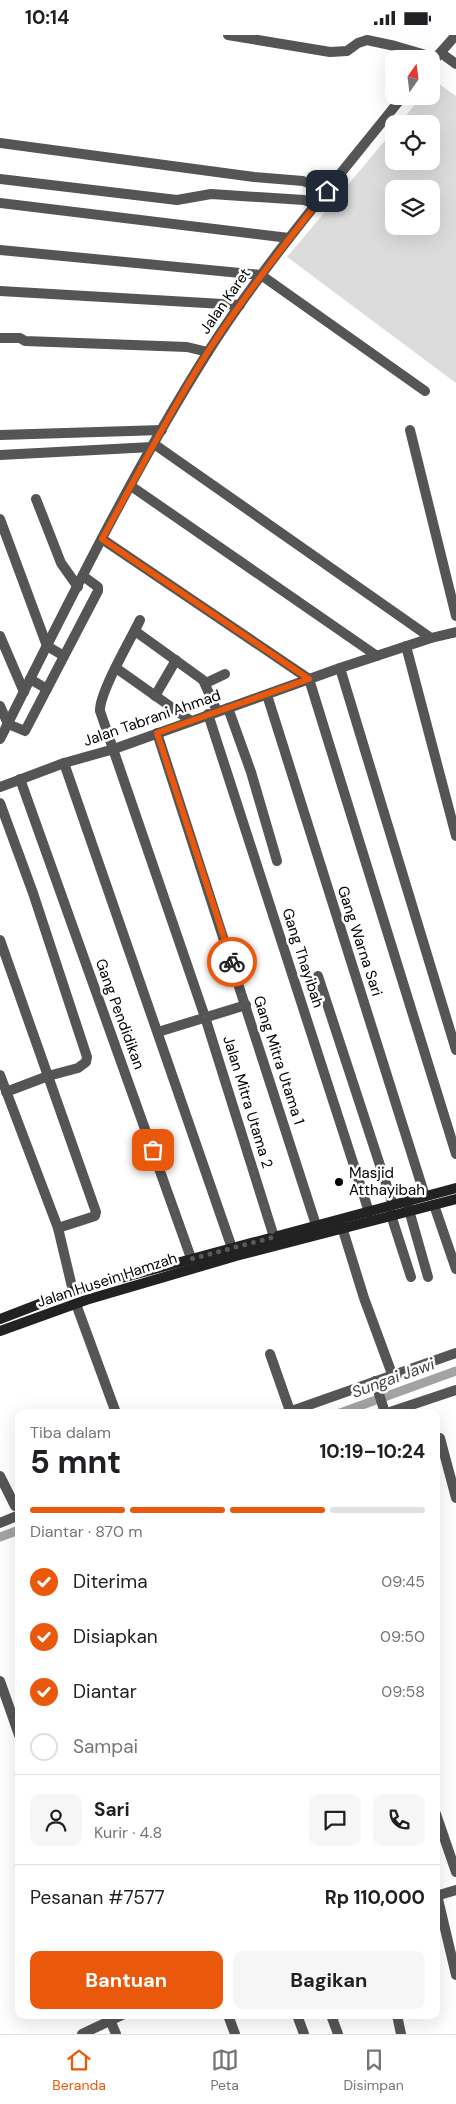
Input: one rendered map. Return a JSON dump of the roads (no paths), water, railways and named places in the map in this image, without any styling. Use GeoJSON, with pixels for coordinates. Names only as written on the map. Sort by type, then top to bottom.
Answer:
{"type":"FeatureCollection","features":[{"type":"Feature","properties":{"kind":"street"},"geometry":{"type":"LineString","coordinates":[[228,35],[330,52],[348,51],[358,43],[368,40],[409,50]]}},
{"type":"Feature","properties":{"kind":"street"},"geometry":{"type":"LineString","coordinates":[[443,35],[455,36]]}},
{"type":"Feature","properties":{"kind":"street"},"geometry":{"type":"LineString","coordinates":[[440,53],[455,36]]}},
{"type":"Feature","properties":{"kind":"street"},"geometry":{"type":"LineString","coordinates":[[440,59],[456,64]]}},
{"type":"Feature","properties":{"kind":"street","name":"Jalan Karet"},"geometry":{"type":"LineString","coordinates":[[0,739],[102,539],[162,430],[208,352],[289,238],[396,105]]}},
{"type":"Feature","properties":{"kind":"street"},"geometry":{"type":"LineString","coordinates":[[0,143],[254,177],[294,179],[327,191]]}},
{"type":"Feature","properties":{"kind":"street"},"geometry":{"type":"LineString","coordinates":[[0,179],[176,200],[211,194],[304,200],[316,205]]}},
{"type":"Feature","properties":{"kind":"street"},"geometry":{"type":"LineString","coordinates":[[0,203],[289,238]]}},
{"type":"Feature","properties":{"kind":"street"},"geometry":{"type":"LineString","coordinates":[[0,250],[261,275],[425,391]]}},
{"type":"Feature","properties":{"kind":"street"},"geometry":{"type":"LineString","coordinates":[[0,291],[240,305]]}},
{"type":"Feature","properties":{"kind":"street"},"geometry":{"type":"LineString","coordinates":[[0,338],[20,338],[25,341],[188,347],[208,352]]}},
{"type":"Feature","properties":{"kind":"street"},"geometry":{"type":"LineString","coordinates":[[0,435],[162,430]]}},
{"type":"Feature","properties":{"kind":"street"},"geometry":{"type":"LineString","coordinates":[[410,430],[456,616]]}},
{"type":"Feature","properties":{"kind":"street"},"geometry":{"type":"LineString","coordinates":[[0,455],[153,446],[431,638]]}},
{"type":"Feature","properties":{"kind":"street"},"geometry":{"type":"LineString","coordinates":[[131,486],[376,655]]}},
{"type":"Feature","properties":{"kind":"street"},"geometry":{"type":"LineString","coordinates":[[36,499],[61,563],[78,587]]}},
{"type":"Feature","properties":{"kind":"street"},"geometry":{"type":"LineString","coordinates":[[0,519],[47,646],[64,656]]}},
{"type":"Feature","properties":{"kind":"street"},"geometry":{"type":"LineString","coordinates":[[102,539],[309,679],[456,1154]]}},
{"type":"Feature","properties":{"kind":"street"},"geometry":{"type":"LineString","coordinates":[[0,706],[8,724],[25,731],[99,589],[83,576]]}},
{"type":"Feature","properties":{"kind":"street","name":"Jalan Mitra Utama 2"},"geometry":{"type":"LineString","coordinates":[[140,620],[116,668],[99,709],[205,1017],[274,1237]]}},
{"type":"Feature","properties":{"kind":"street"},"geometry":{"type":"LineString","coordinates":[[135,631],[206,683],[225,674]]}},
{"type":"Feature","properties":{"kind":"street","name":"Jalan Tabrani Ahmad"},"geometry":{"type":"LineString","coordinates":[[0,787],[64,763],[114,749],[376,655],[456,632]]}},
{"type":"Feature","properties":{"kind":"street"},"geometry":{"type":"LineString","coordinates":[[0,636],[24,692]]}},
{"type":"Feature","properties":{"kind":"street"},"geometry":{"type":"LineString","coordinates":[[406,646],[456,836]]}},
{"type":"Feature","properties":{"kind":"street"},"geometry":{"type":"LineString","coordinates":[[155,695],[176,660]]}},
{"type":"Feature","properties":{"kind":"street"},"geometry":{"type":"LineString","coordinates":[[116,668],[191,721]]}},
{"type":"Feature","properties":{"kind":"street"},"geometry":{"type":"LineString","coordinates":[[340,668],[456,1050]]}},
{"type":"Feature","properties":{"kind":"street"},"geometry":{"type":"LineString","coordinates":[[30,679],[47,689]]}},
{"type":"Feature","properties":{"kind":"street","name":"Gang Thayibah"},"geometry":{"type":"LineString","coordinates":[[206,683],[213,713],[369,1212]]}},
{"type":"Feature","properties":{"kind":"street","name":"Gang Warna Sari"},"geometry":{"type":"LineString","coordinates":[[267,695],[425,1196]]}},
{"type":"Feature","properties":{"kind":"street"},"geometry":{"type":"LineString","coordinates":[[228,708],[251,772],[277,861]]}},
{"type":"Feature","properties":{"kind":"street","name":"Gang Mitra Utama 1"},"geometry":{"type":"LineString","coordinates":[[157,733],[316,1225]]}},
{"type":"Feature","properties":{"kind":"street"},"geometry":{"type":"LineString","coordinates":[[64,763],[232,1249]]}},
{"type":"Feature","properties":{"kind":"street","name":"Gang Pendidikan"},"geometry":{"type":"LineString","coordinates":[[20,779],[191,1259]]}},
{"type":"Feature","properties":{"kind":"street"},"geometry":{"type":"LineString","coordinates":[[0,803],[86,1050],[86,1062],[82,1067],[48,1076],[6,1092]]}},
{"type":"Feature","properties":{"kind":"street"},"geometry":{"type":"LineString","coordinates":[[0,940],[96,1212],[95,1216],[58,1228]]}},
{"type":"Feature","properties":{"kind":"street"},"geometry":{"type":"LineString","coordinates":[[318,976],[392,1210],[411,1277]]}},
{"type":"Feature","properties":{"kind":"street"},"geometry":{"type":"LineString","coordinates":[[158,1031],[246,1005]]}},
{"type":"Feature","properties":{"kind":"street"},"geometry":{"type":"LineString","coordinates":[[0,1075],[58,1228],[73,1291]]}},
{"type":"Feature","properties":{"kind":"street","name":"Jalan Husein Hamzah"},"geometry":{"type":"LineString","coordinates":[[408,1207],[425,1196],[456,1188]]}},
{"type":"Feature","properties":{"kind":"street","name":"Jalan Husein Hamzah"},"geometry":{"type":"LineString","coordinates":[[0,1319],[73,1291],[191,1259],[216,1258],[232,1249],[316,1225],[369,1212],[434,1205],[456,1199]]}},
{"type":"Feature","properties":{"kind":"street"},"geometry":{"type":"LineString","coordinates":[[434,1205],[456,1269]]}},
{"type":"Feature","properties":{"kind":"street"},"geometry":{"type":"LineString","coordinates":[[408,1207],[428,1277]]}},
{"type":"Feature","properties":{"kind":"street","name":"Jalan Husein Hamzah"},"geometry":{"type":"LineString","coordinates":[[0,1331],[216,1258],[342,1227],[392,1210]]}},
{"type":"Feature","properties":{"kind":"street"},"geometry":{"type":"LineString","coordinates":[[342,1227],[364,1298],[392,1375]]}},
{"type":"Feature","properties":{"kind":"street"},"geometry":{"type":"LineString","coordinates":[[76,1304],[115,1409]]}},
{"type":"Feature","properties":{"kind":"street"},"geometry":{"type":"LineString","coordinates":[[298,1409],[377,1384],[392,1375],[456,1353]]}},
{"type":"Feature","properties":{"kind":"street"},"geometry":{"type":"LineString","coordinates":[[270,1354],[287,1409]]}},
{"type":"Feature","properties":{"kind":"street"},"geometry":{"type":"LineString","coordinates":[[377,1384],[384,1409]]}},
{"type":"Feature","properties":{"kind":"street"},"geometry":{"type":"LineString","coordinates":[[392,1409],[456,1390]]}},
{"type":"Feature","properties":{"kind":"street"},"geometry":{"type":"LineString","coordinates":[[440,1438],[456,1498]]}},
{"type":"Feature","properties":{"kind":"street"},"geometry":{"type":"LineString","coordinates":[[0,1476],[15,1507]]}},
{"type":"Feature","properties":{"kind":"street"},"geometry":{"type":"LineString","coordinates":[[0,1523],[15,1512]]}},
{"type":"Feature","properties":{"kind":"street"},"geometry":{"type":"LineString","coordinates":[[0,1681],[15,1724]]}},
{"type":"Feature","properties":{"kind":"street"},"geometry":{"type":"LineString","coordinates":[[440,1826],[456,1872]]}},
{"type":"Feature","properties":{"kind":"street"},"geometry":{"type":"LineString","coordinates":[[440,1894],[456,1890]]}},
{"type":"Feature","properties":{"kind":"street"},"geometry":{"type":"LineString","coordinates":[[440,1908],[456,1975]]}},
{"type":"Feature","properties":{"kind":"street"},"geometry":{"type":"LineString","coordinates":[[82,2034],[110,2019]]}},
{"type":"Feature","properties":{"kind":"street"},"geometry":{"type":"LineString","coordinates":[[114,2019],[116,2034]]}},
{"type":"Feature","properties":{"kind":"street"},"geometry":{"type":"LineString","coordinates":[[229,2019],[235,2034]]}},
{"type":"Feature","properties":{"kind":"street"},"geometry":{"type":"LineString","coordinates":[[298,2019],[304,2034]]}},
{"type":"Feature","properties":{"kind":"street"},"geometry":{"type":"LineString","coordinates":[[332,2019],[338,2034]]}},
{"type":"Feature","properties":{"kind":"street"},"geometry":{"type":"LineString","coordinates":[[398,2019],[401,2034]]}},
{"type":"Feature","properties":{"kind":"waterway","name":"Sungai Jawi"},"geometry":{"type":"LineString","coordinates":[[351,1409],[456,1371]]}},
{"type":"Feature","properties":{"kind":"waterway","name":"Sungai Jawi"},"geometry":{"type":"LineString","coordinates":[[0,1537],[15,1531]]}},
{"type":"Feature","properties":{"kind":"place","name":"Masjid Atthayibah"},"geometry":{"type":"Point","coordinates":[339,1182]}}]}
